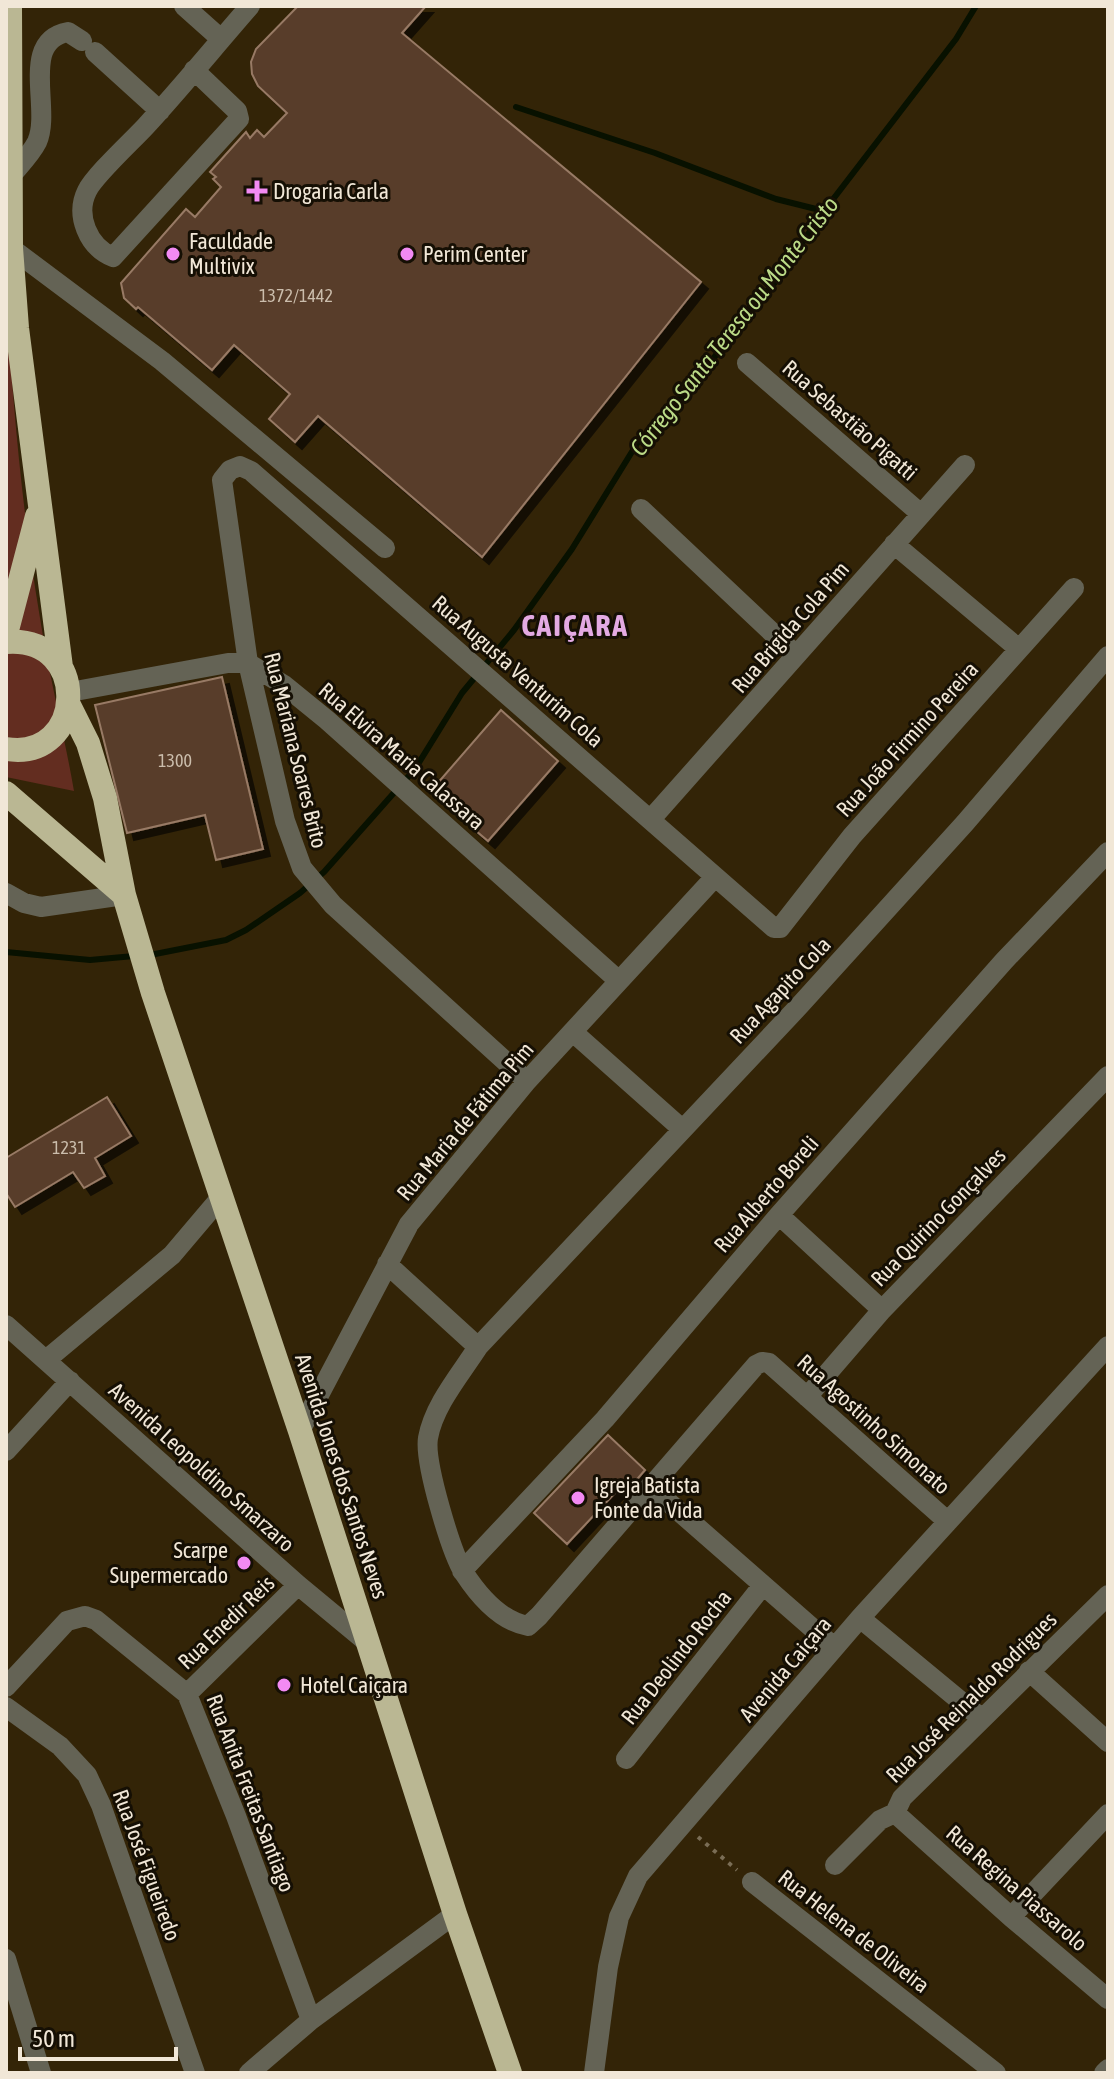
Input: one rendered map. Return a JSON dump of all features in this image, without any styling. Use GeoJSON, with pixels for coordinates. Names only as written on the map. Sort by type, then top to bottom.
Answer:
{"type":"FeatureCollection","features":[{"type":"Feature","properties":{"kind":"highway","name":"Avenida Jones dos Santos Neves"},"geometry":{"type":"LineString","coordinates":[[10,6],[9,192],[17,328],[61,667],[105,798],[124,895],[153,993],[510,2073]]}},
{"type":"Feature","properties":{"kind":"highway","name":"Avenida Jones dos Santos Neves"},"geometry":{"type":"LineString","coordinates":[[6,634],[41,502]]}},
{"type":"Feature","properties":{"kind":"highway"},"geometry":{"type":"LineString","coordinates":[[6,642],[30,643],[42,649],[61,667]]}},
{"type":"Feature","properties":{"kind":"highway"},"geometry":{"type":"LineString","coordinates":[[6,749],[26,749],[50,738],[66,717],[69,698]]}},
{"type":"Feature","properties":{"kind":"highway"},"geometry":{"type":"LineString","coordinates":[[6,793],[124,895]]}},
{"type":"Feature","properties":{"kind":"street"},"geometry":{"type":"LineString","coordinates":[[184,6],[221,39]]}},
{"type":"Feature","properties":{"kind":"street"},"geometry":{"type":"LineString","coordinates":[[194,70],[237,111],[239,119],[113,257],[106,254],[87,233],[83,223],[87,189],[160,111],[194,70],[250,6]]}},
{"type":"Feature","properties":{"kind":"street"},"geometry":{"type":"LineString","coordinates":[[9,192],[37,141],[42,52],[48,40],[58,34],[68,32],[89,47],[160,111]]}},
{"type":"Feature","properties":{"kind":"street"},"geometry":{"type":"LineString","coordinates":[[11,248],[162,361],[385,548]]}},
{"type":"Feature","properties":{"kind":"street","name":"Rua Sebastião Pigatti"},"geometry":{"type":"LineString","coordinates":[[747,363],[921,514]]}},
{"type":"Feature","properties":{"kind":"street","name":"Rua Brigida Cola Pim"},"geometry":{"type":"LineString","coordinates":[[651,819],[965,465]]}},
{"type":"Feature","properties":{"kind":"street","name":"Rua Augusta Venturim Cola"},"geometry":{"type":"LineString","coordinates":[[222,480],[230,470],[240,466],[251,471],[651,819],[767,925],[780,928]]}},
{"type":"Feature","properties":{"kind":"street","name":"Rua Mariana Soares Brito"},"geometry":{"type":"LineString","coordinates":[[222,480],[248,663],[285,821],[292,846],[306,874],[321,893],[527,1081]]}},
{"type":"Feature","properties":{"kind":"street"},"geometry":{"type":"LineString","coordinates":[[641,509],[795,654]]}},
{"type":"Feature","properties":{"kind":"street"},"geometry":{"type":"LineString","coordinates":[[894,544],[1019,649]]}},
{"type":"Feature","properties":{"kind":"street","name":"Rua João Firmino Pereira"},"geometry":{"type":"LineString","coordinates":[[780,928],[852,836],[1074,588]]}},
{"type":"Feature","properties":{"kind":"street","name":"Rua Agapito Cola"},"geometry":{"type":"LineString","coordinates":[[462,1571],[427,1465],[428,1438],[443,1400],[478,1347],[800,1005],[955,834],[1108,656]]}},
{"type":"Feature","properties":{"kind":"street"},"geometry":{"type":"LineString","coordinates":[[69,698],[228,663],[248,663]]}},
{"type":"Feature","properties":{"kind":"street","name":"Rua Elvira Maria Calassara"},"geometry":{"type":"LineString","coordinates":[[248,663],[284,685],[619,981]]}},
{"type":"Feature","properties":{"kind":"street","name":"Rua Alberto Boreli"},"geometry":{"type":"LineString","coordinates":[[462,1571],[605,1419],[779,1215],[1004,961],[1108,852]]}},
{"type":"Feature","properties":{"kind":"street","name":"Rua Maria de Fátima Pim"},"geometry":{"type":"LineString","coordinates":[[300,1431],[409,1224],[527,1081],[715,877]]}},
{"type":"Feature","properties":{"kind":"street"},"geometry":{"type":"LineString","coordinates":[[6,893],[24,903],[41,907],[124,895]]}},
{"type":"Feature","properties":{"kind":"street"},"geometry":{"type":"LineString","coordinates":[[574,1033],[682,1129]]}},
{"type":"Feature","properties":{"kind":"street","name":"Rua Quirino Gonçalves"},"geometry":{"type":"LineString","coordinates":[[807,1397],[882,1310],[1108,1076]]}},
{"type":"Feature","properties":{"kind":"street"},"geometry":{"type":"LineString","coordinates":[[46,1360],[172,1255],[222,1196]]}},
{"type":"Feature","properties":{"kind":"street"},"geometry":{"type":"LineString","coordinates":[[779,1215],[882,1310]]}},
{"type":"Feature","properties":{"kind":"street"},"geometry":{"type":"LineString","coordinates":[[387,1264],[478,1347]]}},
{"type":"Feature","properties":{"kind":"street","name":"Avenida Leopoldino Smarzaro"},"geometry":{"type":"LineString","coordinates":[[6,1325],[298,1585],[368,1643]]}},
{"type":"Feature","properties":{"kind":"street","name":"Avenida Caiçara"},"geometry":{"type":"LineString","coordinates":[[594,2073],[608,1967],[619,1917],[638,1876],[946,1520],[1108,1346]]}},
{"type":"Feature","properties":{"kind":"street","name":"Rua Agostinho Simonato"},"geometry":{"type":"LineString","coordinates":[[650,1486],[756,1365],[762,1362],[769,1363],[946,1520]]}},
{"type":"Feature","properties":{"kind":"street"},"geometry":{"type":"LineString","coordinates":[[6,1451],[70,1381]]}},
{"type":"Feature","properties":{"kind":"street"},"geometry":{"type":"LineString","coordinates":[[462,1571],[492,1608],[512,1623],[528,1626],[650,1486],[834,1647]]}},
{"type":"Feature","properties":{"kind":"street","name":"Rua Enedir Reis"},"geometry":{"type":"LineString","coordinates":[[187,1694],[298,1585]]}},
{"type":"Feature","properties":{"kind":"street","name":"Rua Deolindo Rocha"},"geometry":{"type":"LineString","coordinates":[[626,1759],[763,1585]]}},
{"type":"Feature","properties":{"kind":"street","name":"Rua José Reinaldo Rodrigues"},"geometry":{"type":"LineString","coordinates":[[835,1865],[880,1820],[895,1813],[902,1798],[1108,1595]]}},
{"type":"Feature","properties":{"kind":"street","name":"Rua Anita Freitas Santiago"},"geometry":{"type":"LineString","coordinates":[[6,1687],[67,1621],[85,1616],[96,1620],[187,1694],[236,1816],[311,2020]]}},
{"type":"Feature","properties":{"kind":"street"},"geometry":{"type":"LineString","coordinates":[[860,1618],[981,1718]]}},
{"type":"Feature","properties":{"kind":"street"},"geometry":{"type":"LineString","coordinates":[[1029,1671],[1108,1742]]}},
{"type":"Feature","properties":{"kind":"street","name":"Rua José Figueiredo"},"geometry":{"type":"LineString","coordinates":[[6,1707],[60,1746],[87,1775],[101,1805],[195,2073]]}},
{"type":"Feature","properties":{"kind":"street","name":"Rua Regina Piassarolo"},"geometry":{"type":"LineString","coordinates":[[895,1813],[1108,1999]]}},
{"type":"Feature","properties":{"kind":"street"},"geometry":{"type":"LineString","coordinates":[[1011,1917],[1108,1814]]}},
{"type":"Feature","properties":{"kind":"street","name":"Rua Helena de Oliveira"},"geometry":{"type":"LineString","coordinates":[[752,1882],[996,2073]]}},
{"type":"Feature","properties":{"kind":"street"},"geometry":{"type":"LineString","coordinates":[[249,2073],[311,2020],[455,1914]]}},
{"type":"Feature","properties":{"kind":"street"},"geometry":{"type":"LineString","coordinates":[[6,1959],[41,2073]]}},
{"type":"Feature","properties":{"kind":"path","name":"Rua Helena de Oliveira"},"geometry":{"type":"LineString","coordinates":[[683,1826],[752,1882]]}},
{"type":"Feature","properties":{"kind":"shaded area"},"geometry":{"type":"Polygon","coordinates":[[[6,297],[28,538],[44,640],[74,791],[6,777],[6,297]]]}},
{"type":"Feature","properties":{"kind":"building","name":"Perim Center"},"geometry":{"type":"Polygon","coordinates":[[[298,6],[426,6],[402,33],[701,282],[482,557],[318,416],[295,442],[269,419],[290,394],[234,345],[212,370],[124,298],[121,283],[186,209],[195,217],[221,187],[210,172],[246,132],[250,138],[257,130],[264,137],[287,113],[258,86],[251,62],[256,49],[298,6]]]}},
{"type":"Feature","properties":{"kind":"building"},"geometry":{"type":"Polygon","coordinates":[[[222,677],[263,849],[216,860],[205,815],[127,833],[95,705],[222,677]]]}},
{"type":"Feature","properties":{"kind":"building"},"geometry":{"type":"Polygon","coordinates":[[[501,710],[558,761],[488,841],[430,792],[501,710]]]}},
{"type":"Feature","properties":{"kind":"building"},"geometry":{"type":"Polygon","coordinates":[[[107,1097],[131,1136],[95,1158],[105,1176],[84,1188],[73,1172],[15,1207],[6,1193],[6,1158],[107,1097]]]}},
{"type":"Feature","properties":{"kind":"building","name":"Igreja Batista Fonte da Vida"},"geometry":{"type":"Polygon","coordinates":[[[608,1435],[645,1470],[633,1484],[628,1479],[567,1544],[534,1513],[608,1435]]]}},
{"type":"Feature","properties":{"kind":"waterway","name":"Córrego Santa Teresa ou Monte Cristo"},"geometry":{"type":"LineString","coordinates":[[150,955],[226,940],[300,893],[324,872],[415,769],[462,693],[514,630],[572,549],[638,442],[701,376],[748,310],[773,285],[824,211],[956,39],[976,6]]}},
{"type":"Feature","properties":{"kind":"waterway"},"geometry":{"type":"LineString","coordinates":[[516,107],[655,153],[776,199],[824,211]]}},
{"type":"Feature","properties":{"kind":"waterway","name":"Córrego Santa Teresa ou Monte Cristo"},"geometry":{"type":"LineString","coordinates":[[6,952],[90,960],[134,956]]}},
{"type":"Feature","properties":{"kind":"place","name":"Drogaria Carla"},"geometry":{"type":"Point","coordinates":[257,191]}},
{"type":"Feature","properties":{"kind":"place","name":"Faculdade Multivix"},"geometry":{"type":"Point","coordinates":[173,254]}},
{"type":"Feature","properties":{"kind":"place","name":"Perim Center"},"geometry":{"type":"Point","coordinates":[407,254]}},
{"type":"Feature","properties":{"kind":"place","name":"Igreja Batista Fonte da Vida"},"geometry":{"type":"Point","coordinates":[578,1498]}},
{"type":"Feature","properties":{"kind":"place","name":"Scarpe Supermercado"},"geometry":{"type":"Point","coordinates":[244,1563]}},
{"type":"Feature","properties":{"kind":"place","name":"Hotel Caiçara"},"geometry":{"type":"Point","coordinates":[284,1685]}},
{"type":"Feature","properties":{"kind":"district","name":"CAIÇARA"},"geometry":{"type":"Point","coordinates":[575,625]}}]}
